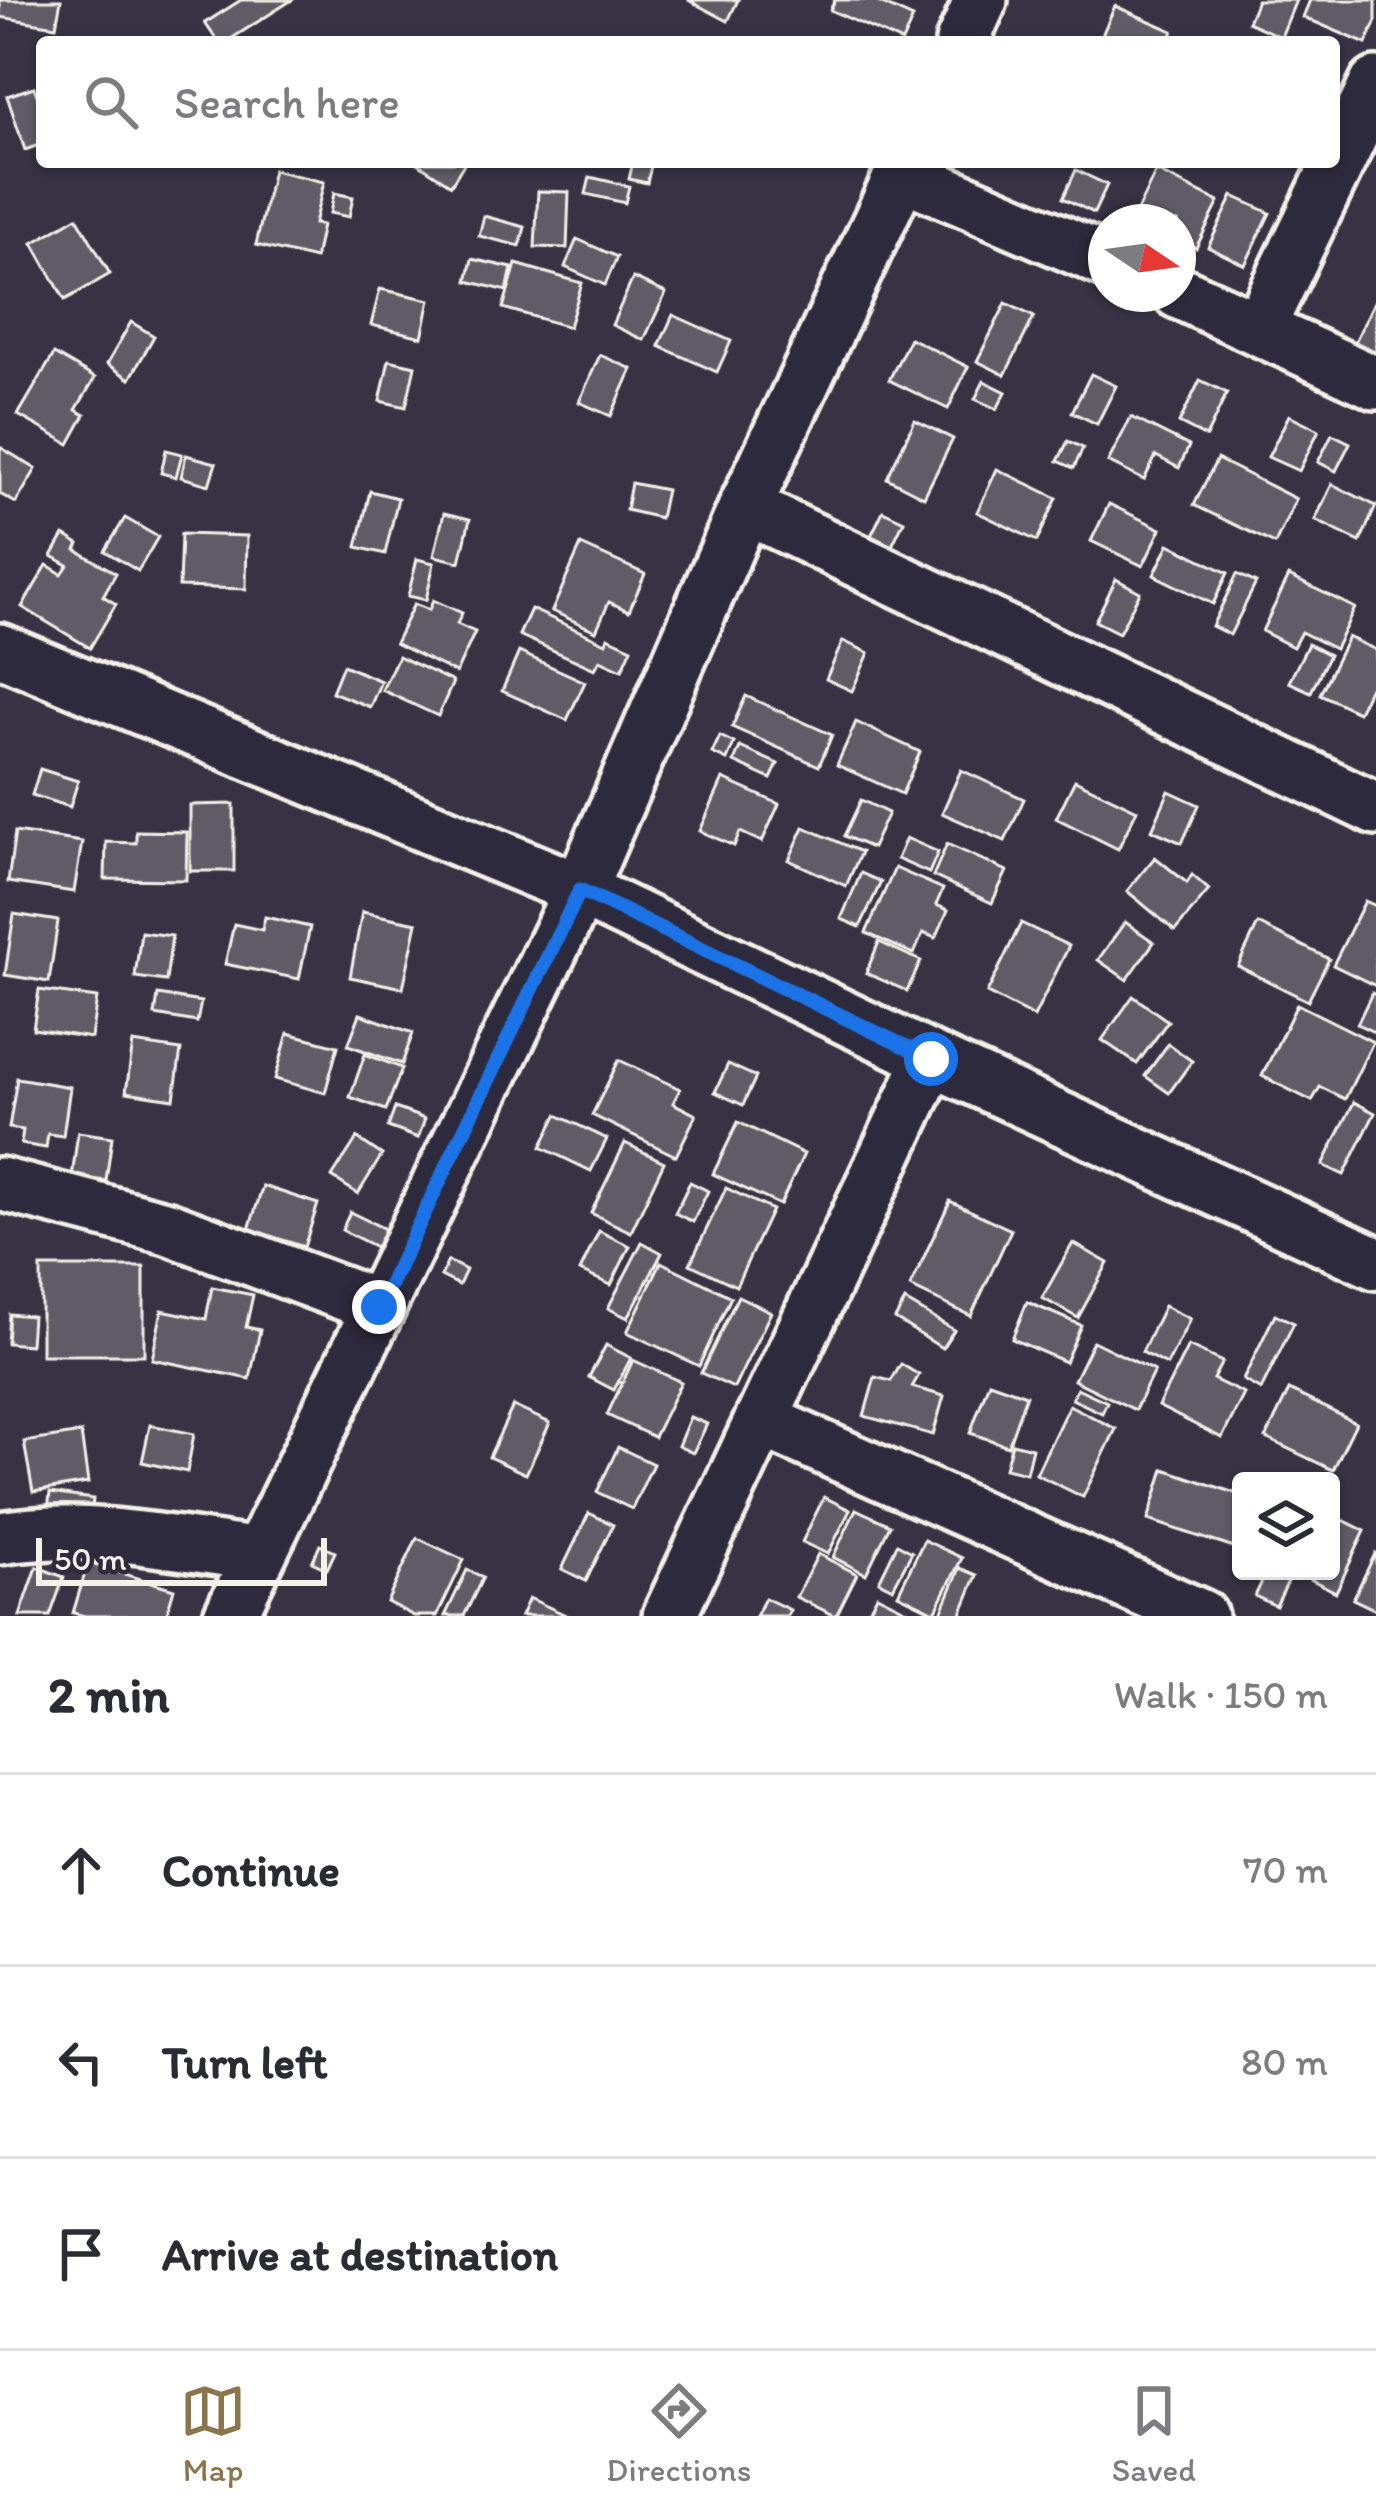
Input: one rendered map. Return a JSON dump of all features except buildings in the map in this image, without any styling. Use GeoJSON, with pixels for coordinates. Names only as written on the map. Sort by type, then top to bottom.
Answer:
{"type":"FeatureCollection","features":[{"type":"Feature","properties":{"kind":"street"},"geometry":{"type":"LineString","coordinates":[[965,36],[982,0]]}},
{"type":"Feature","properties":{"kind":"street"},"geometry":{"type":"LineString","coordinates":[[1340,159],[1376,84]]}},
{"type":"Feature","properties":{"kind":"street"},"geometry":{"type":"LineString","coordinates":[[230,1616],[580,890],[745,507],[904,168],[1088,253]]}},
{"type":"Feature","properties":{"kind":"street"},"geometry":{"type":"LineString","coordinates":[[1259,327],[1336,168]]}},
{"type":"Feature","properties":{"kind":"street"},"geometry":{"type":"LineString","coordinates":[[1196,300],[1376,383]]}},
{"type":"Feature","properties":{"kind":"street"},"geometry":{"type":"LineString","coordinates":[[745,507],[1376,809]]}},
{"type":"Feature","properties":{"kind":"street"},"geometry":{"type":"LineString","coordinates":[[0,650],[580,890],[931,1059],[1376,1263]]}},
{"type":"Feature","properties":{"kind":"street"},"geometry":{"type":"LineString","coordinates":[[669,1616],[931,1059]]}},
{"type":"Feature","properties":{"kind":"street"},"geometry":{"type":"LineString","coordinates":[[0,1184],[168,1228],[379,1307]]}},
{"type":"Feature","properties":{"kind":"street"},"geometry":{"type":"LineString","coordinates":[[761,1420],[1201,1616]]}},
{"type":"Feature","properties":{"kind":"street"},"geometry":{"type":"LineString","coordinates":[[0,1538],[36,1532],[112,1534],[259,1555]]}},
{"type":"Feature","properties":{"kind":"route"},"geometry":{"type":"LineString","coordinates":[[379,1307],[580,890],[931,1059]]}}]}
